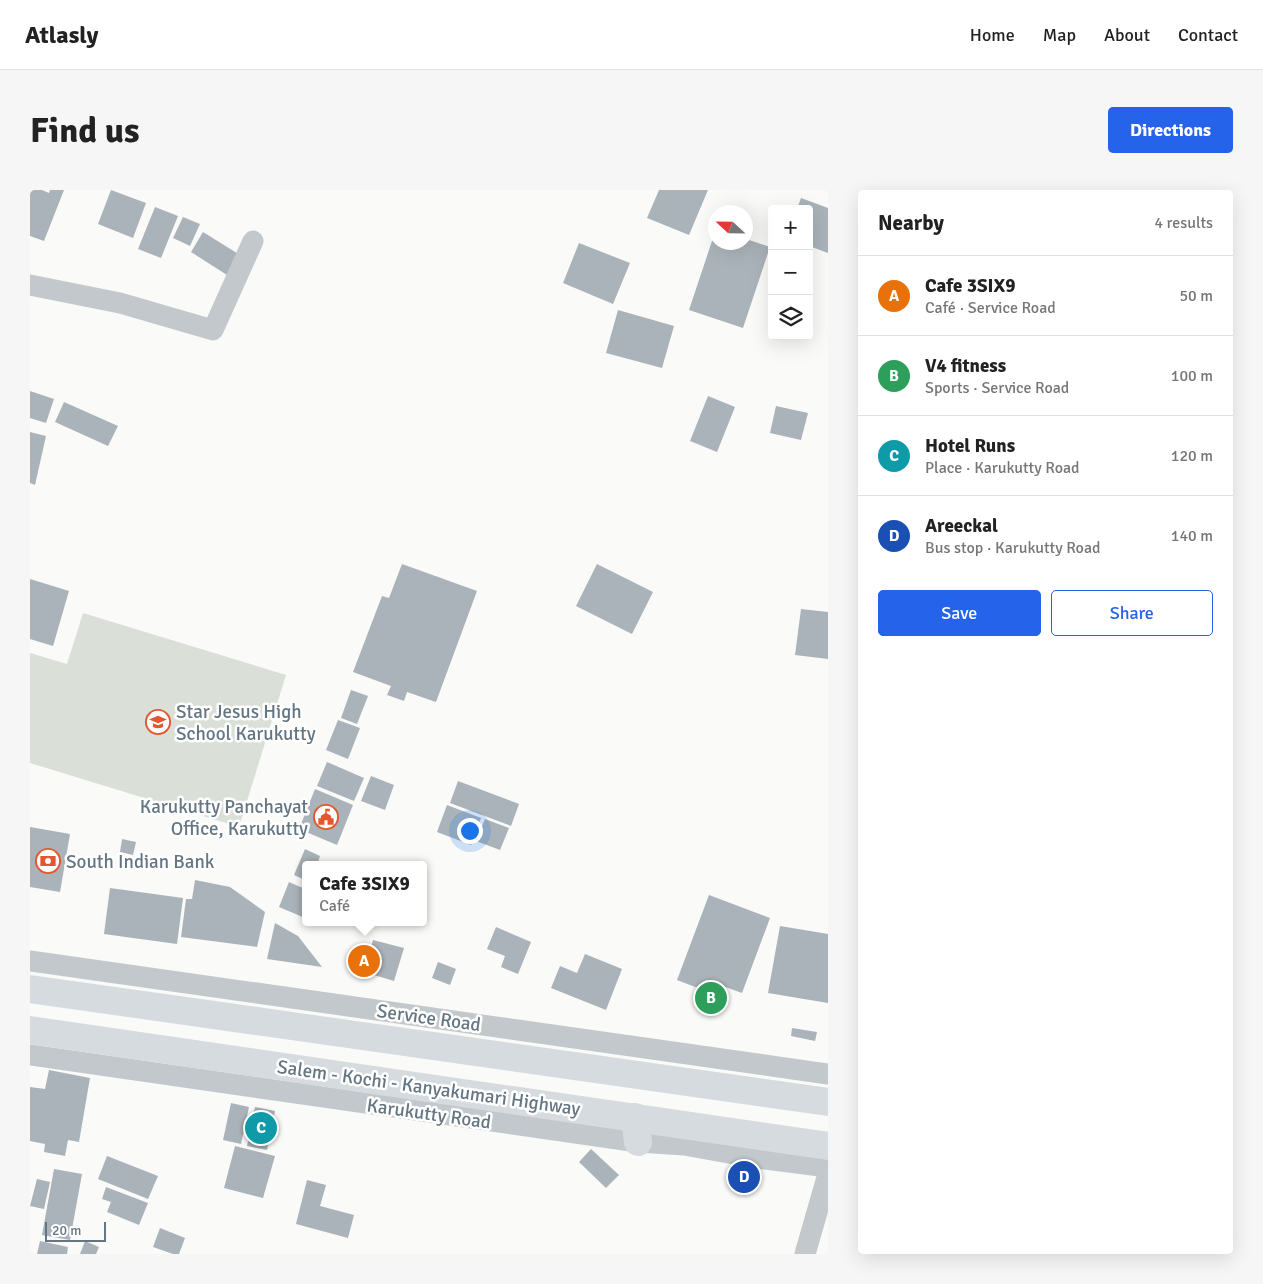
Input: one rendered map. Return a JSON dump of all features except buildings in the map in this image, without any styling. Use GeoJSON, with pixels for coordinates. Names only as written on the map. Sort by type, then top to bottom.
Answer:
{"type":"FeatureCollection","features":[{"type":"Feature","properties":{"kind":"highway"},"geometry":{"type":"LineString","coordinates":[[30,989],[828,1102]]}},
{"type":"Feature","properties":{"kind":"highway","name":"Salem - Kochi - Kanyakumari Highway"},"geometry":{"type":"LineString","coordinates":[[30,1030],[636,1130],[828,1146]]}},
{"type":"Feature","properties":{"kind":"street"},"geometry":{"type":"LineString","coordinates":[[30,285],[120,303],[213,330],[253,241]]}},
{"type":"Feature","properties":{"kind":"street","name":"Service Road"},"geometry":{"type":"LineString","coordinates":[[30,961],[828,1074]]}},
{"type":"Feature","properties":{"kind":"street","name":"Karukutty Road"},"geometry":{"type":"LineString","coordinates":[[30,1055],[636,1130],[684,1145],[756,1158],[828,1167]]}},
{"type":"Feature","properties":{"kind":"street"},"geometry":{"type":"LineString","coordinates":[[805,1254],[828,1174]]}},
{"type":"Feature","properties":{"kind":"shaded area","name":"Star Jesus High School Karukutty"},"geometry":{"type":"Polygon","coordinates":[[[83,613],[286,675],[239,827],[30,763],[30,653],[67,664],[83,613]]]}},
{"type":"Feature","properties":{"kind":"place","name":"Star Jesus High School Karukutty"},"geometry":{"type":"Point","coordinates":[158,722]}},
{"type":"Feature","properties":{"kind":"place","name":"Karukutty Panchayat Office, Karukutty"},"geometry":{"type":"Point","coordinates":[326,817]}},
{"type":"Feature","properties":{"kind":"place","name":"South Indian Bank"},"geometry":{"type":"Point","coordinates":[48,861]}},
{"type":"Feature","properties":{"kind":"place","name":"Cafe 3SIX9"},"geometry":{"type":"Point","coordinates":[364,961]}},
{"type":"Feature","properties":{"kind":"place","name":"V4 fitness"},"geometry":{"type":"Point","coordinates":[711,998]}},
{"type":"Feature","properties":{"kind":"place","name":"Hotel Runs"},"geometry":{"type":"Point","coordinates":[261,1128]}},
{"type":"Feature","properties":{"kind":"place","name":"Areeckal"},"geometry":{"type":"Point","coordinates":[744,1177]}}]}
